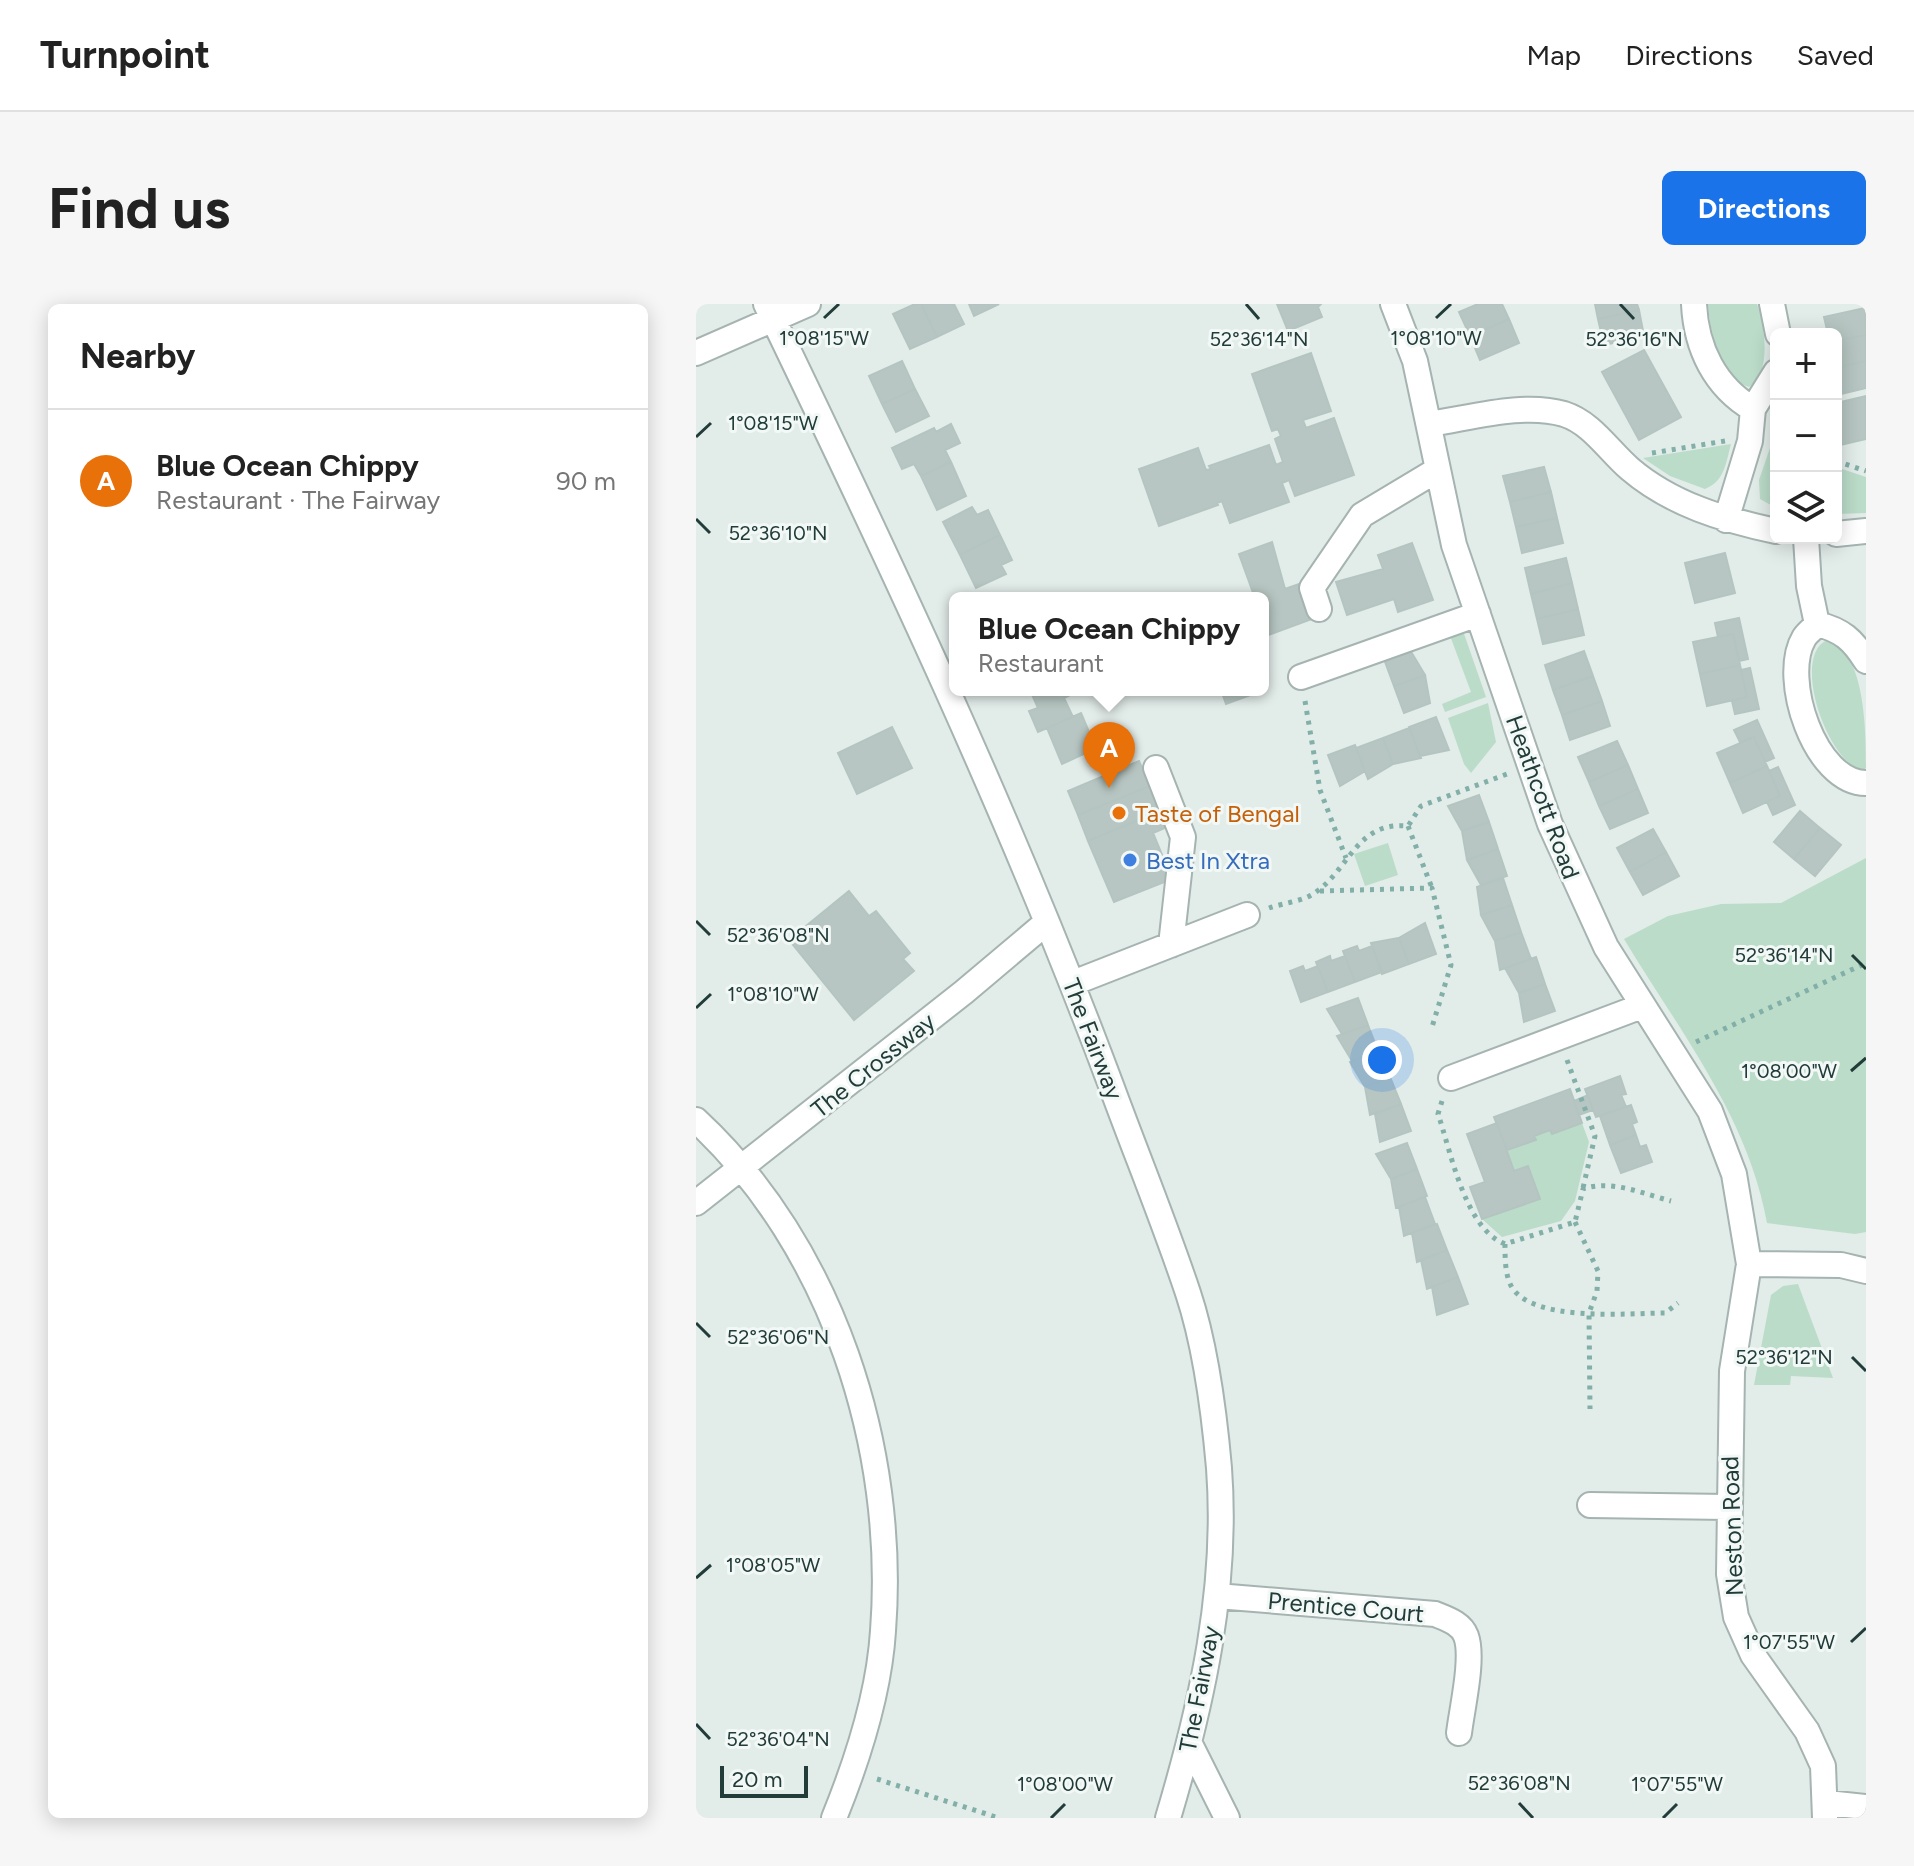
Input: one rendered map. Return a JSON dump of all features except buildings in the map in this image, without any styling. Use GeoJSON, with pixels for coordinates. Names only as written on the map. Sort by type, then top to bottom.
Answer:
{"type":"FeatureCollection","features":[{"type":"Feature","properties":{"kind":"street"},"geometry":{"type":"LineString","coordinates":[[696,353],[770,312],[808,304]]}},
{"type":"Feature","properties":{"kind":"street","name":"Heathcott Road"},"geometry":{"type":"LineString","coordinates":[[1393,304],[1415,361],[1454,545],[1530,766],[1573,880],[1606,947],[1642,1006],[1676,1052],[1710,1111],[1734,1174],[1749,1264]]}},
{"type":"Feature","properties":{"kind":"street"},"geometry":{"type":"LineString","coordinates":[[1694,304],[1699,340],[1712,369],[1728,392],[1753,409]]}},
{"type":"Feature","properties":{"kind":"street"},"geometry":{"type":"LineString","coordinates":[[1772,304],[1777,328]]}},
{"type":"Feature","properties":{"kind":"street","name":"The Fairway"},"geometry":{"type":"LineString","coordinates":[[770,312],[949,694]]}},
{"type":"Feature","properties":{"kind":"street"},"geometry":{"type":"LineString","coordinates":[[1726,520],[1750,441],[1753,409],[1770,382]]}},
{"type":"Feature","properties":{"kind":"street"},"geometry":{"type":"LineString","coordinates":[[1429,424],[1541,410],[1565,415],[1586,425],[1629,468],[1684,503],[1726,520],[1770,530]]}},
{"type":"Feature","properties":{"kind":"street"},"geometry":{"type":"LineString","coordinates":[[1319,609],[1312,588],[1362,515],[1437,470]]}},
{"type":"Feature","properties":{"kind":"street"},"geometry":{"type":"LineString","coordinates":[[1842,533],[1866,531]]}},
{"type":"Feature","properties":{"kind":"street"},"geometry":{"type":"LineString","coordinates":[[1806,544],[1809,586],[1817,624]]}},
{"type":"Feature","properties":{"kind":"street"},"geometry":{"type":"LineString","coordinates":[[1301,677],[1334,653],[1478,614]]}},
{"type":"Feature","properties":{"kind":"street"},"geometry":{"type":"LineString","coordinates":[[1817,624],[1835,628],[1853,641],[1866,661]]}},
{"type":"Feature","properties":{"kind":"street"},"geometry":{"type":"LineString","coordinates":[[1817,624],[1804,638],[1798,655],[1797,679],[1808,728],[1835,772],[1850,783],[1866,783]]}},
{"type":"Feature","properties":{"kind":"street","name":"The Fairway"},"geometry":{"type":"LineString","coordinates":[[950,696],[1073,983],[1190,1297],[1209,1395],[1219,1469],[1217,1596],[1209,1662],[1190,1744],[1168,1818]]}},
{"type":"Feature","properties":{"kind":"street"},"geometry":{"type":"LineString","coordinates":[[1156,768],[1183,837],[1171,945]]}},
{"type":"Feature","properties":{"kind":"street"},"geometry":{"type":"LineString","coordinates":[[1073,983],[1247,915]]}},
{"type":"Feature","properties":{"kind":"street","name":"The Crossway"},"geometry":{"type":"LineString","coordinates":[[696,1203],[1047,922]]}},
{"type":"Feature","properties":{"kind":"street"},"geometry":{"type":"LineString","coordinates":[[1451,1078],[1642,1006]]}},
{"type":"Feature","properties":{"kind":"street"},"geometry":{"type":"LineString","coordinates":[[696,1120],[741,1169],[798,1252],[844,1350],[865,1417],[878,1481],[886,1553],[883,1634],[870,1710],[853,1771],[834,1818]]}},
{"type":"Feature","properties":{"kind":"street"},"geometry":{"type":"LineString","coordinates":[[1749,1264],[1841,1265],[1866,1271]]}},
{"type":"Feature","properties":{"kind":"street","name":"Neston Road"},"geometry":{"type":"LineString","coordinates":[[1749,1264],[1732,1371],[1727,1507],[1729,1574],[1736,1617],[1753,1655],[1807,1731],[1823,1766],[1826,1811]]}},
{"type":"Feature","properties":{"kind":"street"},"geometry":{"type":"LineString","coordinates":[[1590,1505],[1727,1507]]}},
{"type":"Feature","properties":{"kind":"street","name":"Prentice Court"},"geometry":{"type":"LineString","coordinates":[[1217,1596],[1435,1614],[1454,1621],[1465,1634],[1468,1653],[1459,1733]]}},
{"type":"Feature","properties":{"kind":"street"},"geometry":{"type":"LineString","coordinates":[[1190,1744],[1227,1818]]}},
{"type":"Feature","properties":{"kind":"street"},"geometry":{"type":"LineString","coordinates":[[1826,1811],[1866,1807]]}},
{"type":"Feature","properties":{"kind":"path"},"geometry":{"type":"LineString","coordinates":[[1629,468],[1641,455],[1735,440],[1750,441]]}},
{"type":"Feature","properties":{"kind":"path"},"geometry":{"type":"LineString","coordinates":[[1842,463],[1866,471]]}},
{"type":"Feature","properties":{"kind":"path"},"geometry":{"type":"LineString","coordinates":[[1301,677],[1320,790],[1346,858]]}},
{"type":"Feature","properties":{"kind":"path"},"geometry":{"type":"LineString","coordinates":[[1408,826],[1421,806],[1530,766]]}},
{"type":"Feature","properties":{"kind":"path"},"geometry":{"type":"LineString","coordinates":[[1319,891],[1346,858],[1375,830],[1391,825],[1408,826]]}},
{"type":"Feature","properties":{"kind":"path"},"geometry":{"type":"LineString","coordinates":[[1408,826],[1432,888],[1451,965],[1432,1027]]}},
{"type":"Feature","properties":{"kind":"path"},"geometry":{"type":"LineString","coordinates":[[1247,915],[1319,891],[1432,888]]}},
{"type":"Feature","properties":{"kind":"path"},"geometry":{"type":"LineString","coordinates":[[1676,1052],[1866,963]]}},
{"type":"Feature","properties":{"kind":"path"},"geometry":{"type":"LineString","coordinates":[[1558,1038],[1595,1136],[1575,1222],[1598,1271],[1597,1291],[1589,1313],[1590,1409]]}},
{"type":"Feature","properties":{"kind":"path"},"geometry":{"type":"LineString","coordinates":[[1451,1078],[1438,1114],[1475,1219],[1496,1241],[1505,1244],[1575,1222]]}},
{"type":"Feature","properties":{"kind":"path"},"geometry":{"type":"LineString","coordinates":[[1583,1189],[1594,1185],[1625,1188],[1671,1201]]}},
{"type":"Feature","properties":{"kind":"path"},"geometry":{"type":"LineString","coordinates":[[1505,1244],[1509,1282],[1515,1291],[1544,1308],[1589,1313],[1665,1313],[1678,1303]]}},
{"type":"Feature","properties":{"kind":"path"},"geometry":{"type":"LineString","coordinates":[[853,1771],[999,1818]]}},
{"type":"Feature","properties":{"kind":"green space"},"geometry":{"type":"Polygon","coordinates":[[[1708,304],[1757,304],[1764,336],[1764,360],[1756,380],[1749,387],[1739,382],[1723,364],[1714,340],[1708,304]]]}},
{"type":"Feature","properties":{"kind":"green space"},"geometry":{"type":"Polygon","coordinates":[[[1731,444],[1721,476],[1705,489],[1670,476],[1643,458],[1731,444]]]}},
{"type":"Feature","properties":{"kind":"green space"},"geometry":{"type":"Polygon","coordinates":[[[1770,448],[1770,505],[1760,499],[1759,480],[1770,448]]]}},
{"type":"Feature","properties":{"kind":"green space"},"geometry":{"type":"Polygon","coordinates":[[[1842,469],[1866,477],[1866,513],[1842,514],[1842,469]]]}},
{"type":"Feature","properties":{"kind":"green space"},"geometry":{"type":"Polygon","coordinates":[[[1462,628],[1486,697],[1445,712],[1442,704],[1471,692],[1449,633],[1462,628]]]}},
{"type":"Feature","properties":{"kind":"green space"},"geometry":{"type":"Polygon","coordinates":[[[1827,640],[1840,647],[1850,659],[1856,676],[1864,715],[1866,768],[1862,771],[1849,763],[1836,748],[1818,707],[1812,666],[1817,650],[1827,640]]]}},
{"type":"Feature","properties":{"kind":"green space"},"geometry":{"type":"Polygon","coordinates":[[[1488,703],[1496,742],[1471,773],[1464,764],[1448,718],[1488,703]]]}},
{"type":"Feature","properties":{"kind":"green space"},"geometry":{"type":"Polygon","coordinates":[[[1388,843],[1398,875],[1365,886],[1354,854],[1388,843]]]}},
{"type":"Feature","properties":{"kind":"green space"},"geometry":{"type":"Polygon","coordinates":[[[1866,858],[1866,1232],[1855,1234],[1767,1223],[1758,1184],[1728,1110],[1624,939],[1668,916],[1721,904],[1781,903],[1866,858]]]}},
{"type":"Feature","properties":{"kind":"green space"},"geometry":{"type":"Polygon","coordinates":[[[1582,1123],[1589,1142],[1575,1201],[1561,1221],[1502,1237],[1482,1219],[1540,1198],[1528,1167],[1514,1171],[1507,1150],[1535,1140],[1534,1136],[1550,1130],[1552,1133],[1582,1123]]]}},
{"type":"Feature","properties":{"kind":"green space"},"geometry":{"type":"Polygon","coordinates":[[[1798,1284],[1833,1378],[1791,1376],[1790,1385],[1754,1385],[1771,1295],[1783,1286],[1798,1284]]]}},
{"type":"Feature","properties":{"kind":"place","name":"Blue Ocean Chippy"},"geometry":{"type":"Point","coordinates":[1109,788]}},
{"type":"Feature","properties":{"kind":"place","name":"Taste of Bengal"},"geometry":{"type":"Point","coordinates":[1119,813]}},
{"type":"Feature","properties":{"kind":"place","name":"Best In Xtra"},"geometry":{"type":"Point","coordinates":[1130,860]}}]}
